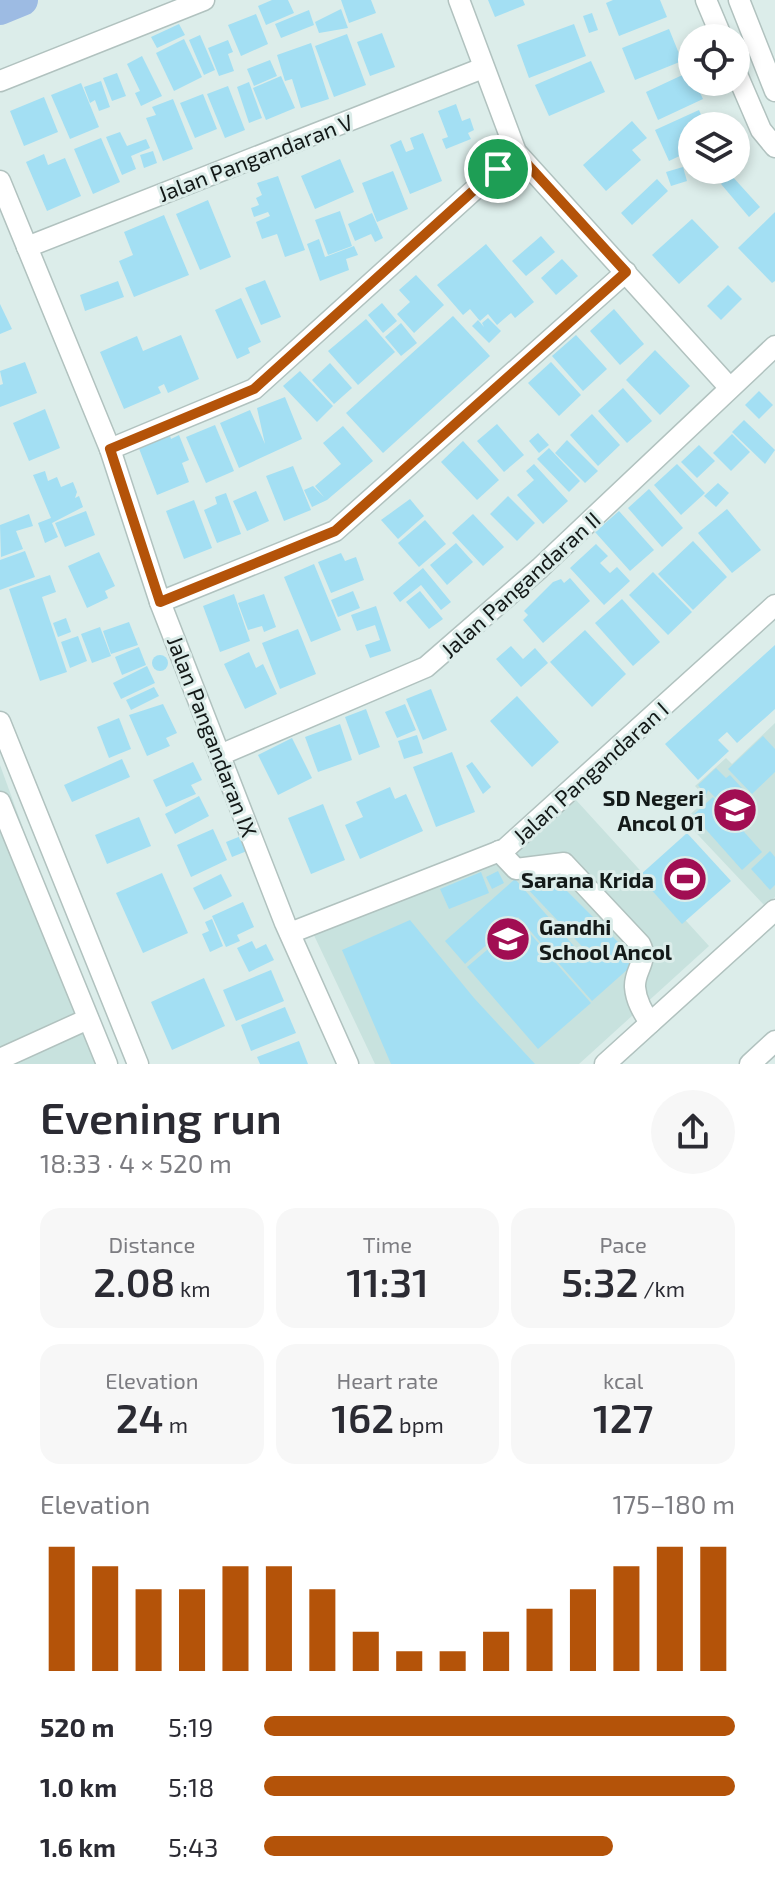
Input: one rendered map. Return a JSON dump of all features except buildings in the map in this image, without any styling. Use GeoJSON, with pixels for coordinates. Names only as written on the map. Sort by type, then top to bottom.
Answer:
{"type":"FeatureCollection","features":[{"type":"Feature","properties":{"kind":"street"},"geometry":{"type":"LineString","coordinates":[[0,81],[204,0]]}},
{"type":"Feature","properties":{"kind":"street"},"geometry":{"type":"LineString","coordinates":[[459,0],[516,152],[729,387]]}},
{"type":"Feature","properties":{"kind":"street"},"geometry":{"type":"LineString","coordinates":[[706,0],[716,24]]}},
{"type":"Feature","properties":{"kind":"street"},"geometry":{"type":"LineString","coordinates":[[739,0],[775,91]]}},
{"type":"Feature","properties":{"kind":"street","name":"Jalan Pangandaran V"},"geometry":{"type":"LineString","coordinates":[[27,247],[483,68]]}},
{"type":"Feature","properties":{"kind":"street"},"geometry":{"type":"LineString","coordinates":[[746,96],[761,130],[775,147]]}},
{"type":"Feature","properties":{"kind":"street"},"geometry":{"type":"LineString","coordinates":[[110,449],[254,389],[516,152]]}},
{"type":"Feature","properties":{"kind":"street","name":"Jalan Pangandaran IX"},"geometry":{"type":"LineString","coordinates":[[0,181],[110,449],[160,602],[290,933],[348,1064]]}},
{"type":"Feature","properties":{"kind":"street"},"geometry":{"type":"LineString","coordinates":[[160,602],[335,531],[626,272]]}},
{"type":"Feature","properties":{"kind":"street","name":"Jalan Pangandaran II"},"geometry":{"type":"LineString","coordinates":[[220,755],[426,667],[540,568],[775,346]]}},
{"type":"Feature","properties":{"kind":"street","name":"Jalan Pangandaran I"},"geometry":{"type":"LineString","coordinates":[[290,933],[499,851],[523,835],[775,605]]}},
{"type":"Feature","properties":{"kind":"street"},"geometry":{"type":"LineString","coordinates":[[0,722],[138,1064]]}},
{"type":"Feature","properties":{"kind":"street"},"geometry":{"type":"LineString","coordinates":[[0,802],[107,1064]]}},
{"type":"Feature","properties":{"kind":"street"},"geometry":{"type":"LineString","coordinates":[[499,851],[516,869],[564,863],[640,944],[644,960],[635,987],[640,1007],[650,1023]]}},
{"type":"Feature","properties":{"kind":"street"},"geometry":{"type":"LineString","coordinates":[[605,1064],[775,910]]}},
{"type":"Feature","properties":{"kind":"street"},"geometry":{"type":"LineString","coordinates":[[0,1059],[88,1019]]}},
{"type":"Feature","properties":{"kind":"street"},"geometry":{"type":"LineString","coordinates":[[750,1064],[775,1041]]}},
{"type":"Feature","properties":{"kind":"shaded area","name":"SD Negeri Ancol 01"},"geometry":{"type":"Polygon","coordinates":[[[775,723],[775,897],[765,906],[684,820],[707,799],[695,786],[726,758],[732,764],[775,723]]]}},
{"type":"Feature","properties":{"kind":"shaded area"},"geometry":{"type":"Polygon","coordinates":[[[0,765],[109,1064],[0,1064],[0,765]]]}},
{"type":"Feature","properties":{"kind":"shaded area","name":"Gandhi School Ancol"},"geometry":{"type":"Polygon","coordinates":[[[576,800],[709,946],[579,1064],[375,1064],[311,929],[538,832],[576,800]]]}},
{"type":"Feature","properties":{"kind":"waterway"},"geometry":{"type":"LineString","coordinates":[[0,9],[22,0]]}},
{"type":"Feature","properties":{"kind":"place","name":"SD Negeri Ancol 01"},"geometry":{"type":"Point","coordinates":[735,810]}},
{"type":"Feature","properties":{"kind":"place","name":"Sarana Krida"},"geometry":{"type":"Point","coordinates":[685,879]}},
{"type":"Feature","properties":{"kind":"place","name":"Gandhi School Ancol"},"geometry":{"type":"Point","coordinates":[508,939]}},
{"type":"Feature","properties":{"kind":"route"},"geometry":{"type":"LineString","coordinates":[[516,152],[626,272],[352,519],[319,539],[160,602],[110,449],[254,389],[498,169],[516,152]]}}]}
